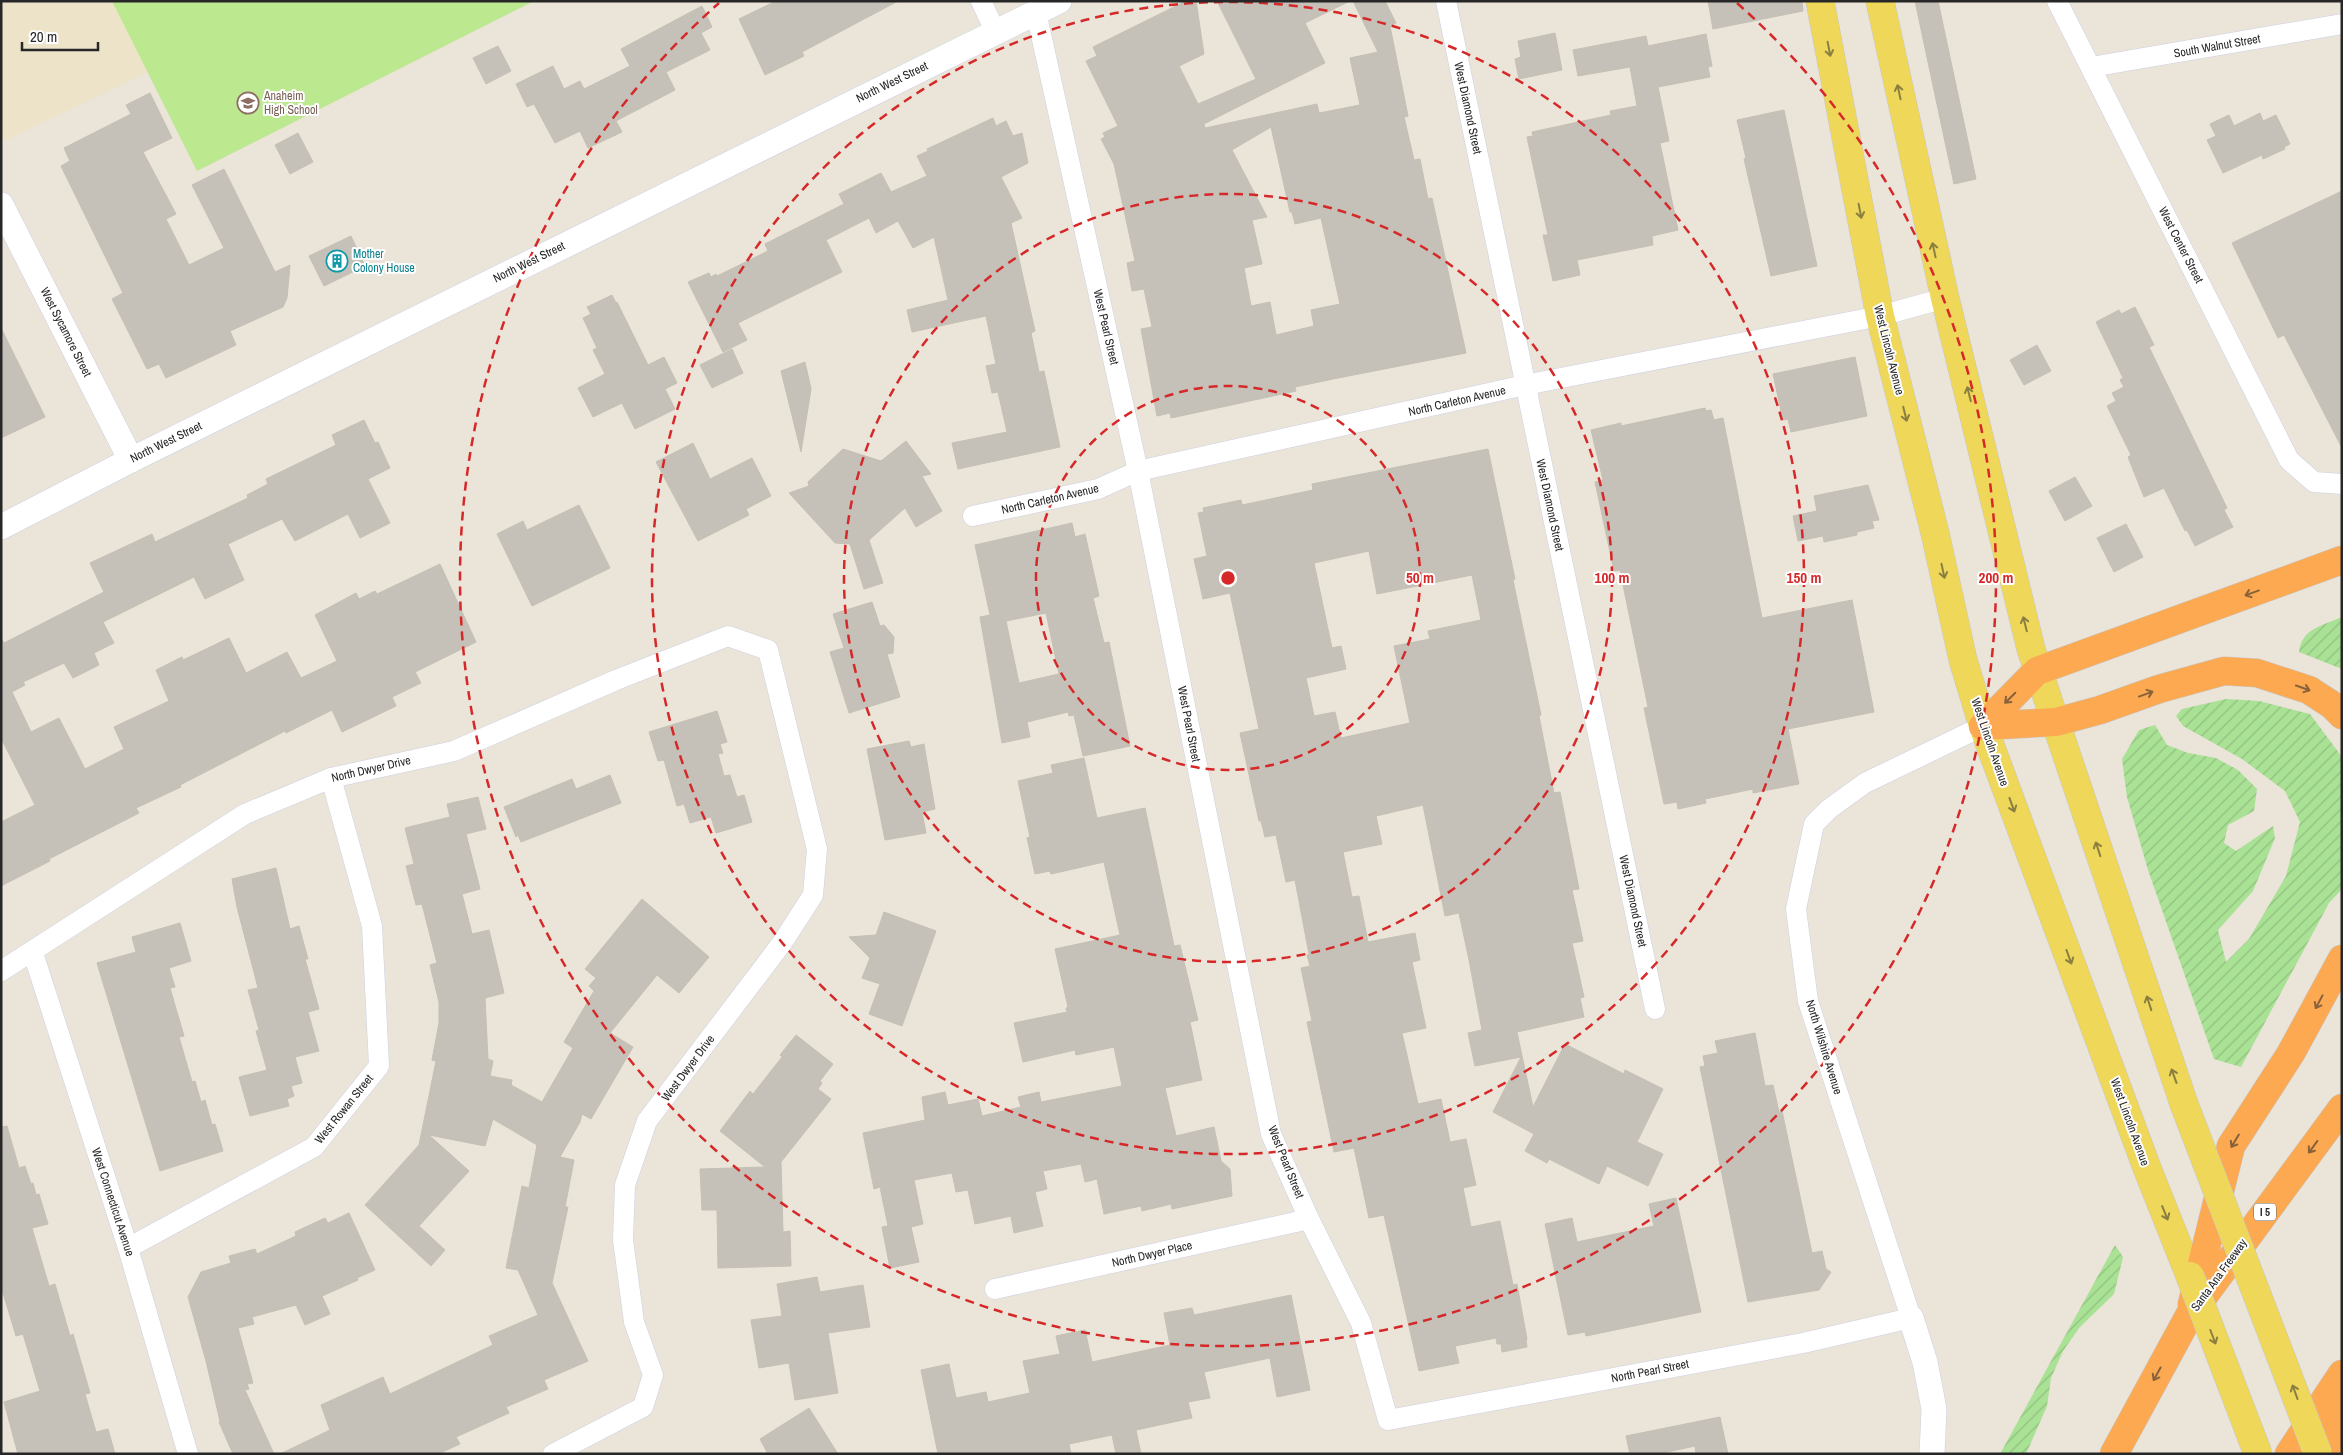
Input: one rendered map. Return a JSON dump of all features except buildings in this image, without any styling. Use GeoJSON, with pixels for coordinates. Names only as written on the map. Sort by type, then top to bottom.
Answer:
{"type":"FeatureCollection","features":[{"type":"Feature","properties":{"kind":"highway"},"geometry":{"type":"LineString","coordinates":[[1983,726],[2038,671],[2342,560]]}},
{"type":"Feature","properties":{"kind":"highway"},"geometry":{"type":"LineString","coordinates":[[1983,726],[2056,722],[2100,710],[2159,689],[2224,670],[2257,673],[2310,690],[2332,705],[2342,715]]}},
{"type":"Feature","properties":{"kind":"highway"},"geometry":{"type":"LineString","coordinates":[[2189,1316],[2231,1146],[2291,1054],[2342,959]]}},
{"type":"Feature","properties":{"kind":"highway","name":"Santa Ana Freeway"},"geometry":{"type":"LineString","coordinates":[[2114,1454],[2189,1316],[2342,1108]]}},
{"type":"Feature","properties":{"kind":"highway"},"geometry":{"type":"LineString","coordinates":[[2288,1454],[2342,1374]]}},
{"type":"Feature","properties":{"kind":"highway"},"geometry":{"type":"LineString","coordinates":[[2328,1454],[2342,1408]]}},
{"type":"Feature","properties":{"kind":"main road","name":"West Lincoln Avenue"},"geometry":{"type":"LineString","coordinates":[[1820,1],[1880,316],[1932,524],[1962,660],[1983,726],[2147,1168],[2258,1454]]}},
{"type":"Feature","properties":{"kind":"main road"},"geometry":{"type":"LineString","coordinates":[[1880,1],[1945,298],[2038,671],[2184,1104],[2318,1454]]}},
{"type":"Feature","properties":{"kind":"street"},"geometry":{"type":"LineString","coordinates":[[981,1],[996,31]]}},
{"type":"Feature","properties":{"kind":"street","name":"North West Street"},"geometry":{"type":"LineString","coordinates":[[1,527],[131,460],[1059,1]]}},
{"type":"Feature","properties":{"kind":"street","name":"West Diamond Street"},"geometry":{"type":"LineString","coordinates":[[1446,1],[1655,1008]]}},
{"type":"Feature","properties":{"kind":"street","name":"West Center Street"},"geometry":{"type":"LineString","coordinates":[[2057,1],[2289,460],[2314,482],[2342,484]]}},
{"type":"Feature","properties":{"kind":"street","name":"West Pearl Street"},"geometry":{"type":"LineString","coordinates":[[1036,12],[1138,471],[1271,1134],[1309,1219],[1361,1323],[1388,1420]]}},
{"type":"Feature","properties":{"kind":"street","name":"South Walnut Street"},"geometry":{"type":"LineString","coordinates":[[2091,67],[2342,24]]}},
{"type":"Feature","properties":{"kind":"street","name":"West Sycamore Street"},"geometry":{"type":"LineString","coordinates":[[1,205],[131,460]]}},
{"type":"Feature","properties":{"kind":"street","name":"North Carleton Avenue"},"geometry":{"type":"LineString","coordinates":[[973,516],[1098,489],[1138,471],[1525,385],[1880,316],[1945,298]]}},
{"type":"Feature","properties":{"kind":"street","name":"North Dwyer Drive"},"geometry":{"type":"LineString","coordinates":[[1,971],[245,814],[331,778],[454,751],[616,680],[728,636],[768,650]]}},
{"type":"Feature","properties":{"kind":"street","name":"West Dwyer Drive"},"geometry":{"type":"LineString","coordinates":[[553,1454],[644,1407],[653,1375],[634,1322],[623,1240],[625,1185],[647,1121],[782,943],[813,895],[817,849],[768,650]]}},
{"type":"Feature","properties":{"kind":"street","name":"North Wilshire Avenue"},"geometry":{"type":"LineString","coordinates":[[1932,1454],[1934,1409],[1925,1362],[1808,1001],[1796,909],[1814,824],[1829,809],[1865,783],[1983,726]]}},
{"type":"Feature","properties":{"kind":"street","name":"West Rowan Street"},"geometry":{"type":"LineString","coordinates":[[128,1248],[314,1147],[379,1066],[372,926],[331,778]]}},
{"type":"Feature","properties":{"kind":"street","name":"West Connecticut Avenue"},"geometry":{"type":"LineString","coordinates":[[33,952],[128,1248],[188,1454]]}},
{"type":"Feature","properties":{"kind":"street","name":"North Dwyer Place"},"geometry":{"type":"LineString","coordinates":[[995,1289],[1309,1219]]}},
{"type":"Feature","properties":{"kind":"street","name":"North Pearl Street"},"geometry":{"type":"LineString","coordinates":[[1388,1420],[1803,1343],[1911,1318]]}},
{"type":"Feature","properties":{"kind":"shaded area","name":"Anaheim High School"},"geometry":{"type":"Polygon","coordinates":[[[1,1],[534,1],[197,171],[148,72],[5,141],[1,134],[1,1]]]}},
{"type":"Feature","properties":{"kind":"green space","name":"Anaheim High School"},"geometry":{"type":"Polygon","coordinates":[[[112,1],[534,1],[197,171],[112,1]]]}},
{"type":"Feature","properties":{"kind":"green space"},"geometry":{"type":"Polygon","coordinates":[[[2342,617],[2342,669],[2299,652],[2304,638],[2309,633],[2342,617]]]}},
{"type":"Feature","properties":{"kind":"green space"},"geometry":{"type":"Polygon","coordinates":[[[2226,699],[2259,701],[2310,714],[2342,757],[2342,889],[2329,903],[2241,1067],[2214,1059],[2148,870],[2127,797],[2122,759],[2139,730],[2155,725],[2167,745],[2188,753],[2216,758],[2238,770],[2257,789],[2254,811],[2228,825],[2224,843],[2236,851],[2273,826],[2275,838],[2253,891],[2218,930],[2226,962],[2249,939],[2286,876],[2300,822],[2285,791],[2242,759],[2183,726],[2176,716],[2182,709],[2226,699]]]}},
{"type":"Feature","properties":{"kind":"green space"},"geometry":{"type":"Polygon","coordinates":[[[2115,1245],[2123,1257],[2114,1294],[2080,1327],[2063,1351],[2051,1378],[2047,1406],[2026,1454],[2000,1454],[2115,1245]]]}},
{"type":"Feature","properties":{"kind":"place","name":"Anaheim High School"},"geometry":{"type":"Point","coordinates":[248,103]}},
{"type":"Feature","properties":{"kind":"place","name":"Mother Colony House"},"geometry":{"type":"Point","coordinates":[337,261]}}]}
